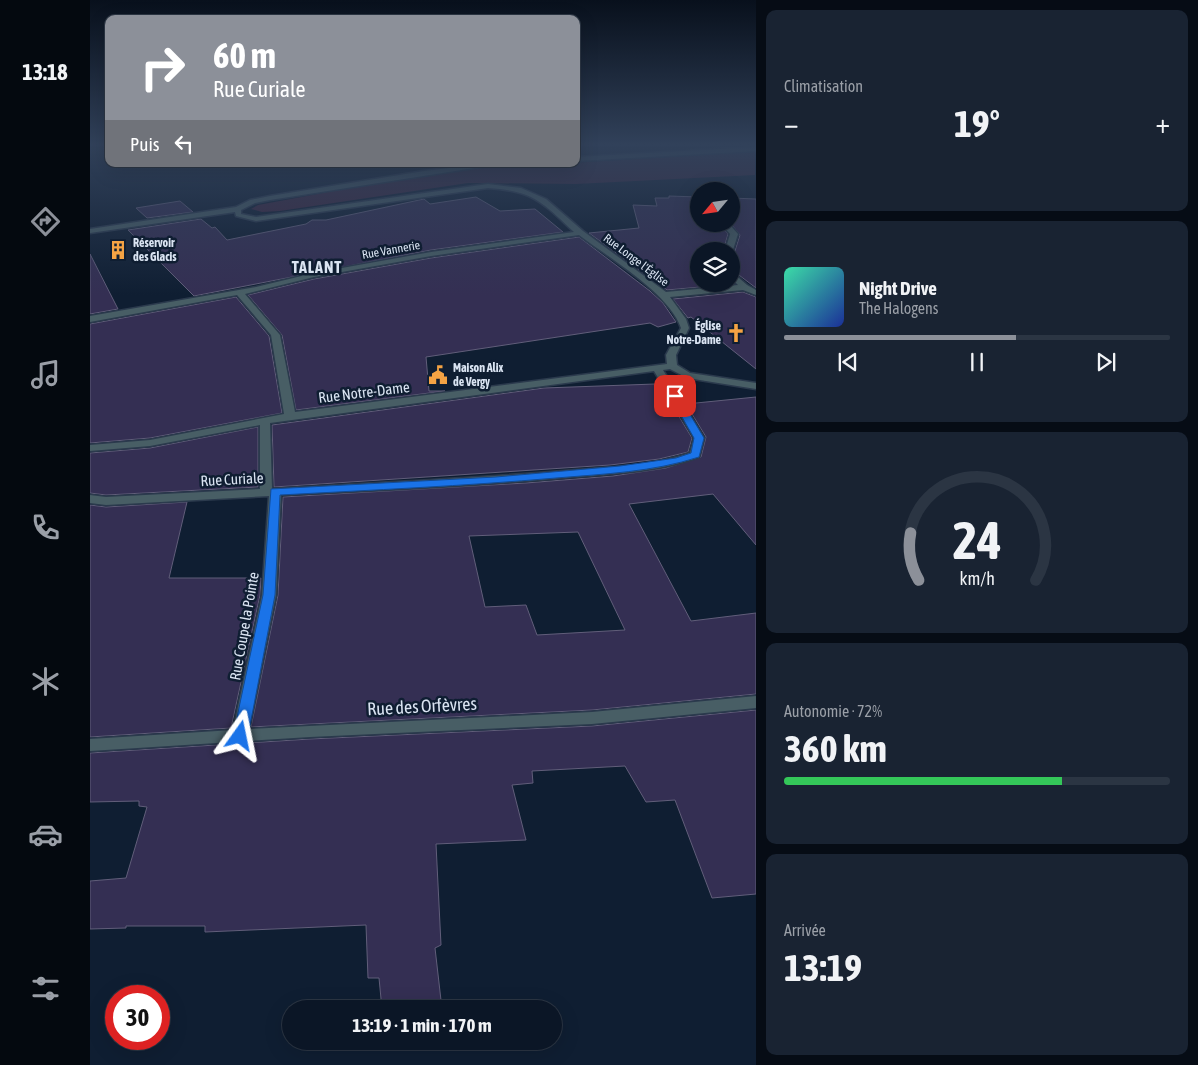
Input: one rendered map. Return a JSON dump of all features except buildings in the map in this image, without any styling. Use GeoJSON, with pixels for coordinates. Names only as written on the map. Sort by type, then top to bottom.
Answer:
{"type":"FeatureCollection","features":[{"type":"Feature","properties":{"kind":"street"},"geometry":{"type":"LineString","coordinates":[[90,231],[238,210],[251,203],[290,196]]}},
{"type":"Feature","properties":{"kind":"street","name":"Rue Longe l'Église"},"geometry":{"type":"LineString","coordinates":[[238,210],[238,215],[256,219],[416,196]]}},
{"type":"Feature","properties":{"kind":"street","name":"Rue Longe l'Église"},"geometry":{"type":"LineString","coordinates":[[534,196],[544,200],[580,233],[664,295],[682,319],[685,328],[671,355],[672,366]]}},
{"type":"Feature","properties":{"kind":"street","name":"Rue Vannerie"},"geometry":{"type":"LineString","coordinates":[[90,319],[431,254],[580,233]]}},
{"type":"Feature","properties":{"kind":"street"},"geometry":{"type":"LineString","coordinates":[[740,282],[756,294]]}},
{"type":"Feature","properties":{"kind":"street"},"geometry":{"type":"LineString","coordinates":[[664,295],[744,287]]}},
{"type":"Feature","properties":{"kind":"street"},"geometry":{"type":"LineString","coordinates":[[239,292],[275,335],[290,416]]}},
{"type":"Feature","properties":{"kind":"street"},"geometry":{"type":"LineString","coordinates":[[672,366],[687,374],[756,386]]}},
{"type":"Feature","properties":{"kind":"street","name":"Rue Notre-Dame"},"geometry":{"type":"LineString","coordinates":[[90,448],[150,443],[290,416],[672,366]]}},
{"type":"Feature","properties":{"kind":"street","name":"Rue Curiale"},"geometry":{"type":"LineString","coordinates":[[90,499],[106,501],[496,480],[620,469],[678,461],[695,455],[699,438],[658,369]]}},
{"type":"Feature","properties":{"kind":"street","name":"Rue Coupe la Pointe"},"geometry":{"type":"LineString","coordinates":[[240,736],[269,595],[270,492],[266,420]]}},
{"type":"Feature","properties":{"kind":"street","name":"Rue des Orfèvres"},"geometry":{"type":"LineString","coordinates":[[90,745],[592,718],[756,702]]}},
{"type":"Feature","properties":{"kind":"shaded area"},"geometry":{"type":"Polygon","coordinates":[[[308,196],[383,196],[280,211],[262,212],[251,209],[258,205],[308,196]]]}},
{"type":"Feature","properties":{"kind":"place","name":"Réservoir des Glacis"},"geometry":{"type":"Point","coordinates":[118,250]}},
{"type":"Feature","properties":{"kind":"place","name":"Église Notre-Dame"},"geometry":{"type":"Point","coordinates":[736,333]}},
{"type":"Feature","properties":{"kind":"place","name":"Maison Alix de Vergy"},"geometry":{"type":"Point","coordinates":[438,375]}},
{"type":"Feature","properties":{"kind":"district","name":"TALANT"},"geometry":{"type":"Point","coordinates":[317,267]}},
{"type":"Feature","properties":{"kind":"route"},"geometry":{"type":"LineString","coordinates":[[240,736],[269,595],[274,492],[496,480],[620,469],[678,461],[695,455],[699,438],[675,396]]}}]}
